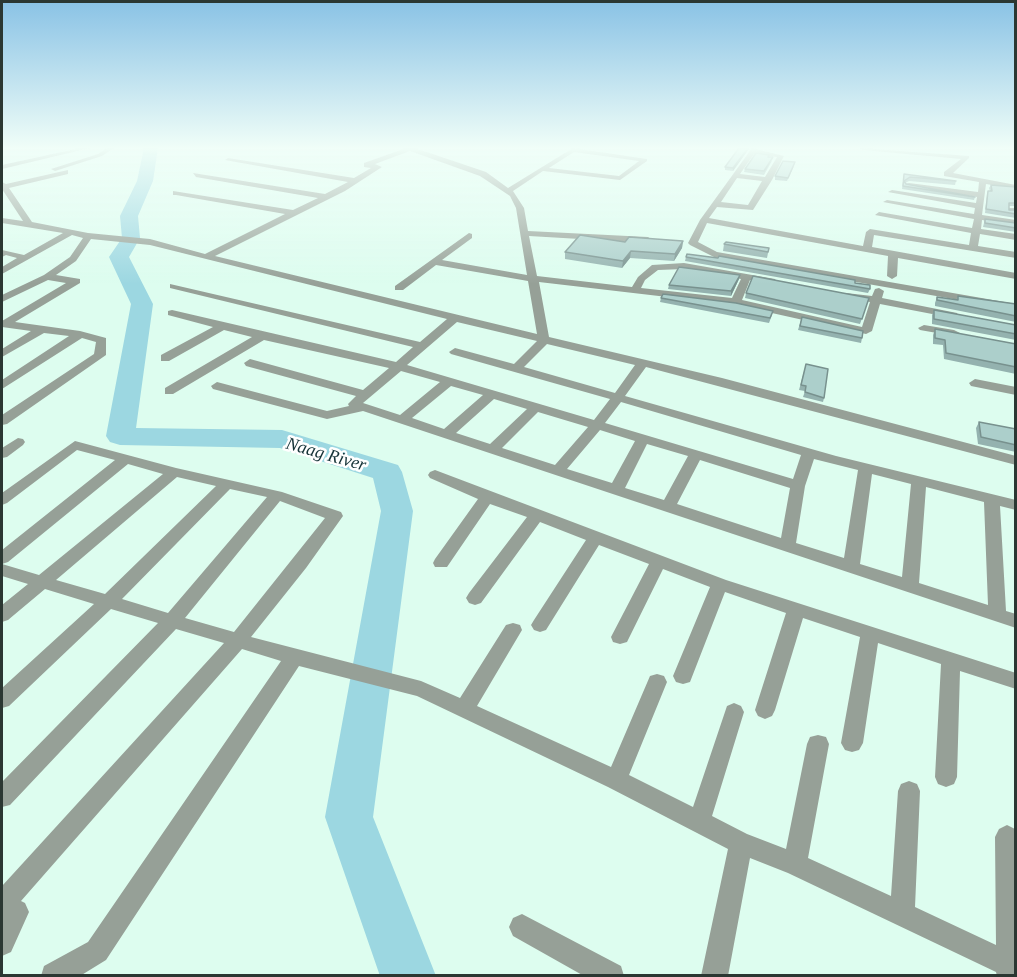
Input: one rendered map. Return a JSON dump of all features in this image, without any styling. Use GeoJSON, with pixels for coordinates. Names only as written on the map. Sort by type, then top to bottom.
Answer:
{"type":"FeatureCollection","features":[{"type":"Feature","properties":{"kind":"street"},"geometry":{"type":"LineString","coordinates":[[9,194],[29,224]]}},
{"type":"Feature","properties":{"kind":"street"},"geometry":{"type":"LineString","coordinates":[[179,194],[293,213]]}},
{"type":"Feature","properties":{"kind":"street"},"geometry":{"type":"LineString","coordinates":[[307,194],[326,197]]}},
{"type":"Feature","properties":{"kind":"street"},"geometry":{"type":"LineString","coordinates":[[206,257],[332,194]]}},
{"type":"Feature","properties":{"kind":"street"},"geometry":{"type":"LineString","coordinates":[[510,194],[520,208],[544,340]]}},
{"type":"Feature","properties":{"kind":"street"},"geometry":{"type":"LineString","coordinates":[[693,243],[704,220],[723,194]]}},
{"type":"Feature","properties":{"kind":"street"},"geometry":{"type":"LineString","coordinates":[[716,204],[750,208],[759,194]]}},
{"type":"Feature","properties":{"kind":"street"},"geometry":{"type":"LineString","coordinates":[[902,194],[979,206]]}},
{"type":"Feature","properties":{"kind":"street"},"geometry":{"type":"LineString","coordinates":[[971,194],[981,195],[980,217],[973,248]]}},
{"type":"Feature","properties":{"kind":"street"},"geometry":{"type":"LineString","coordinates":[[2,202],[12,199]]}},
{"type":"Feature","properties":{"kind":"street"},"geometry":{"type":"LineString","coordinates":[[887,202],[1016,223]]}},
{"type":"Feature","properties":{"kind":"street"},"geometry":{"type":"LineString","coordinates":[[879,215],[1016,237]]}},
{"type":"Feature","properties":{"kind":"street"},"geometry":{"type":"LineString","coordinates":[[704,220],[1016,276]]}},
{"type":"Feature","properties":{"kind":"street"},"geometry":{"type":"LineString","coordinates":[[4,222],[29,224],[88,236],[150,242],[644,363],[1016,461]]}},
{"type":"Feature","properties":{"kind":"street"},"geometry":{"type":"LineString","coordinates":[[867,251],[870,232],[1016,255]]}},
{"type":"Feature","properties":{"kind":"street"},"geometry":{"type":"LineString","coordinates":[[2,271],[70,233]]}},
{"type":"Feature","properties":{"kind":"street"},"geometry":{"type":"LineString","coordinates":[[525,233],[660,241]]}},
{"type":"Feature","properties":{"kind":"street"},"geometry":{"type":"LineString","coordinates":[[2,299],[47,277],[74,259],[88,236]]}},
{"type":"Feature","properties":{"kind":"street"},"geometry":{"type":"LineString","coordinates":[[399,288],[469,236]]}},
{"type":"Feature","properties":{"kind":"street"},"geometry":{"type":"LineString","coordinates":[[682,242],[693,243],[714,254],[1016,307]]}},
{"type":"Feature","properties":{"kind":"street"},"geometry":{"type":"LineString","coordinates":[[2,254],[6,252],[26,258]]}},
{"type":"Feature","properties":{"kind":"street"},"geometry":{"type":"LineString","coordinates":[[892,276],[893,255]]}},
{"type":"Feature","properties":{"kind":"street"},"geometry":{"type":"LineString","coordinates":[[435,262],[534,279],[736,302],[866,332],[881,283]]}},
{"type":"Feature","properties":{"kind":"street"},"geometry":{"type":"LineString","coordinates":[[635,291],[641,279],[655,267],[684,266],[780,283]]}},
{"type":"Feature","properties":{"kind":"street"},"geometry":{"type":"LineString","coordinates":[[2,324],[76,281],[47,277]]}},
{"type":"Feature","properties":{"kind":"street"},"geometry":{"type":"LineString","coordinates":[[736,302],[747,277]]}},
{"type":"Feature","properties":{"kind":"street"},"geometry":{"type":"LineString","coordinates":[[174,286],[422,346]]}},
{"type":"Feature","properties":{"kind":"street"},"geometry":{"type":"LineString","coordinates":[[921,344],[931,292]]}},
{"type":"Feature","properties":{"kind":"street"},"geometry":{"type":"LineString","coordinates":[[835,293],[960,316]]}},
{"type":"Feature","properties":{"kind":"street"},"geometry":{"type":"LineString","coordinates":[[172,313],[450,380],[798,486]]}},
{"type":"Feature","properties":{"kind":"street"},"geometry":{"type":"LineString","coordinates":[[217,386],[327,415],[365,401],[398,366],[455,318]]}},
{"type":"Feature","properties":{"kind":"street"},"geometry":{"type":"LineString","coordinates":[[2,324],[80,334],[102,340],[100,355],[2,421]]}},
{"type":"Feature","properties":{"kind":"street"},"geometry":{"type":"LineString","coordinates":[[165,358],[223,326]]}},
{"type":"Feature","properties":{"kind":"street"},"geometry":{"type":"LineString","coordinates":[[924,328],[970,336]]}},
{"type":"Feature","properties":{"kind":"street"},"geometry":{"type":"LineString","coordinates":[[2,354],[42,329]]}},
{"type":"Feature","properties":{"kind":"street"},"geometry":{"type":"LineString","coordinates":[[2,384],[80,334]]}},
{"type":"Feature","properties":{"kind":"street"},"geometry":{"type":"LineString","coordinates":[[169,391],[262,336]]}},
{"type":"Feature","properties":{"kind":"street"},"geometry":{"type":"LineString","coordinates":[[516,368],[544,340]]}},
{"type":"Feature","properties":{"kind":"street"},"geometry":{"type":"LineString","coordinates":[[455,352],[809,452],[1016,505]]}},
{"type":"Feature","properties":{"kind":"street"},"geometry":{"type":"LineString","coordinates":[[250,363],[365,401],[402,420],[445,435],[1016,621]]}},
{"type":"Feature","properties":{"kind":"street"},"geometry":{"type":"LineString","coordinates":[[557,472],[598,424],[615,398],[644,363]]}},
{"type":"Feature","properties":{"kind":"street"},"geometry":{"type":"LineString","coordinates":[[402,420],[450,380]]}},
{"type":"Feature","properties":{"kind":"street"},"geometry":{"type":"LineString","coordinates":[[975,383],[1016,391]]}},
{"type":"Feature","properties":{"kind":"street"},"geometry":{"type":"LineString","coordinates":[[445,435],[493,393]]}},
{"type":"Feature","properties":{"kind":"street"},"geometry":{"type":"LineString","coordinates":[[493,449],[537,406]]}},
{"type":"Feature","properties":{"kind":"street"},"geometry":{"type":"LineString","coordinates":[[2,439],[18,442],[2,454]]}},
{"type":"Feature","properties":{"kind":"street"},"geometry":{"type":"LineString","coordinates":[[616,491],[644,439]]}},
{"type":"Feature","properties":{"kind":"street"},"geometry":{"type":"LineString","coordinates":[[2,500],[75,446],[174,472],[277,495],[335,516],[300,564],[238,640],[2,904],[16,912],[2,943]]}},
{"type":"Feature","properties":{"kind":"street"},"geometry":{"type":"LineString","coordinates":[[787,547],[798,486],[809,452]]}},
{"type":"Feature","properties":{"kind":"street"},"geometry":{"type":"LineString","coordinates":[[667,508],[696,454]]}},
{"type":"Feature","properties":{"kind":"street"},"geometry":{"type":"LineString","coordinates":[[2,558],[127,458]]}},
{"type":"Feature","properties":{"kind":"street"},"geometry":{"type":"LineString","coordinates":[[851,568],[866,467]]}},
{"type":"Feature","properties":{"kind":"street"},"geometry":{"type":"LineString","coordinates":[[2,615],[40,581],[174,472]]}},
{"type":"Feature","properties":{"kind":"street"},"geometry":{"type":"LineString","coordinates":[[435,475],[536,516],[720,584],[1016,681]]}},
{"type":"Feature","properties":{"kind":"street"},"geometry":{"type":"LineString","coordinates":[[910,588],[919,481]]}},
{"type":"Feature","properties":{"kind":"street"},"geometry":{"type":"LineString","coordinates":[[2,700],[108,602],[228,483]]}},
{"type":"Feature","properties":{"kind":"street"},"geometry":{"type":"LineString","coordinates":[[2,797],[172,621],[277,495]]}},
{"type":"Feature","properties":{"kind":"street"},"geometry":{"type":"LineString","coordinates":[[441,563],[487,497]]}},
{"type":"Feature","properties":{"kind":"street"},"geometry":{"type":"LineString","coordinates":[[992,499],[997,615]]}},
{"type":"Feature","properties":{"kind":"street"},"geometry":{"type":"LineString","coordinates":[[475,598],[536,516]]}},
{"type":"Feature","properties":{"kind":"street"},"geometry":{"type":"LineString","coordinates":[[540,625],[595,538]]}},
{"type":"Feature","properties":{"kind":"street"},"geometry":{"type":"LineString","coordinates":[[620,638],[659,561]]}},
{"type":"Feature","properties":{"kind":"street"},"geometry":{"type":"LineString","coordinates":[[2,570],[294,657],[421,689],[616,780],[741,843],[795,864],[902,914],[1011,970],[1007,837]]}},
{"type":"Feature","properties":{"kind":"street"},"geometry":{"type":"LineString","coordinates":[[683,676],[720,584]]}},
{"type":"Feature","properties":{"kind":"street"},"geometry":{"type":"LineString","coordinates":[[765,710],[796,610]]}},
{"type":"Feature","properties":{"kind":"street"},"geometry":{"type":"LineString","coordinates":[[464,709],[513,630]]}},
{"type":"Feature","properties":{"kind":"street"},"geometry":{"type":"LineString","coordinates":[[852,743],[870,634]]}},
{"type":"Feature","properties":{"kind":"street"},"geometry":{"type":"LineString","coordinates":[[54,975],[97,951],[294,657]]}},
{"type":"Feature","properties":{"kind":"street"},"geometry":{"type":"LineString","coordinates":[[946,777],[951,661]]}},
{"type":"Feature","properties":{"kind":"street"},"geometry":{"type":"LineString","coordinates":[[616,780],[657,682]]}},
{"type":"Feature","properties":{"kind":"street"},"geometry":{"type":"LineString","coordinates":[[699,822],[734,712]]}},
{"type":"Feature","properties":{"kind":"street"},"geometry":{"type":"LineString","coordinates":[[795,864],[818,744]]}},
{"type":"Feature","properties":{"kind":"street"},"geometry":{"type":"LineString","coordinates":[[902,914],[909,791]]}},
{"type":"Feature","properties":{"kind":"street"},"geometry":{"type":"LineString","coordinates":[[714,975],[741,843]]}},
{"type":"Feature","properties":{"kind":"street"},"geometry":{"type":"LineString","coordinates":[[522,927],[611,975]]}},
{"type":"Feature","properties":{"kind":"building"},"geometry":{"type":"Polygon","coordinates":[[[988,194],[1016,194],[1016,203],[1009,203],[1009,210],[1016,210],[1016,214],[986,209],[988,194]]]}},
{"type":"Feature","properties":{"kind":"building"},"geometry":{"type":"Polygon","coordinates":[[[985,219],[1016,223],[1016,228],[985,223],[985,219]]]}},
{"type":"Feature","properties":{"kind":"building"},"geometry":{"type":"Polygon","coordinates":[[[580,235],[625,242],[629,237],[683,241],[675,254],[631,251],[623,261],[565,252],[580,235]]]}},
{"type":"Feature","properties":{"kind":"building"},"geometry":{"type":"Polygon","coordinates":[[[726,242],[769,248],[768,252],[724,244],[726,242]]]}},
{"type":"Feature","properties":{"kind":"building"},"geometry":{"type":"Polygon","coordinates":[[[687,254],[718,258],[719,256],[855,280],[855,283],[870,285],[870,289],[686,257],[687,254]]]}},
{"type":"Feature","properties":{"kind":"building"},"geometry":{"type":"Polygon","coordinates":[[[679,267],[740,275],[731,291],[669,285],[679,267]]]}},
{"type":"Feature","properties":{"kind":"building"},"geometry":{"type":"Polygon","coordinates":[[[753,276],[869,298],[862,319],[746,293],[753,276]]]}},
{"type":"Feature","properties":{"kind":"building"},"geometry":{"type":"Polygon","coordinates":[[[663,294],[736,303],[773,311],[770,318],[661,298],[663,294]]]}},
{"type":"Feature","properties":{"kind":"building"},"geometry":{"type":"Polygon","coordinates":[[[958,296],[1016,304],[1016,316],[937,300],[937,297],[958,300],[958,296]]]}},
{"type":"Feature","properties":{"kind":"building"},"geometry":{"type":"Polygon","coordinates":[[[934,310],[1016,325],[1016,334],[934,319],[934,310]]]}},
{"type":"Feature","properties":{"kind":"building"},"geometry":{"type":"Polygon","coordinates":[[[802,317],[863,331],[862,338],[800,326],[802,317]]]}},
{"type":"Feature","properties":{"kind":"building"},"geometry":{"type":"Polygon","coordinates":[[[935,329],[1016,344],[1016,367],[946,353],[945,340],[935,338],[935,329]]]}},
{"type":"Feature","properties":{"kind":"building"},"geometry":{"type":"Polygon","coordinates":[[[806,364],[828,369],[824,398],[805,392],[806,386],[801,385],[806,364]]]}},
{"type":"Feature","properties":{"kind":"building"},"geometry":{"type":"Polygon","coordinates":[[[979,422],[1016,429],[1016,445],[981,437],[979,422]]]}},
{"type":"Feature","properties":{"kind":"waterway","name":"Naag River"},"geometry":{"type":"LineString","coordinates":[[139,194],[129,216],[131,238],[119,257],[142,304],[120,436],[282,439],[387,472],[397,511],[349,817],[408,976]]}}]}
